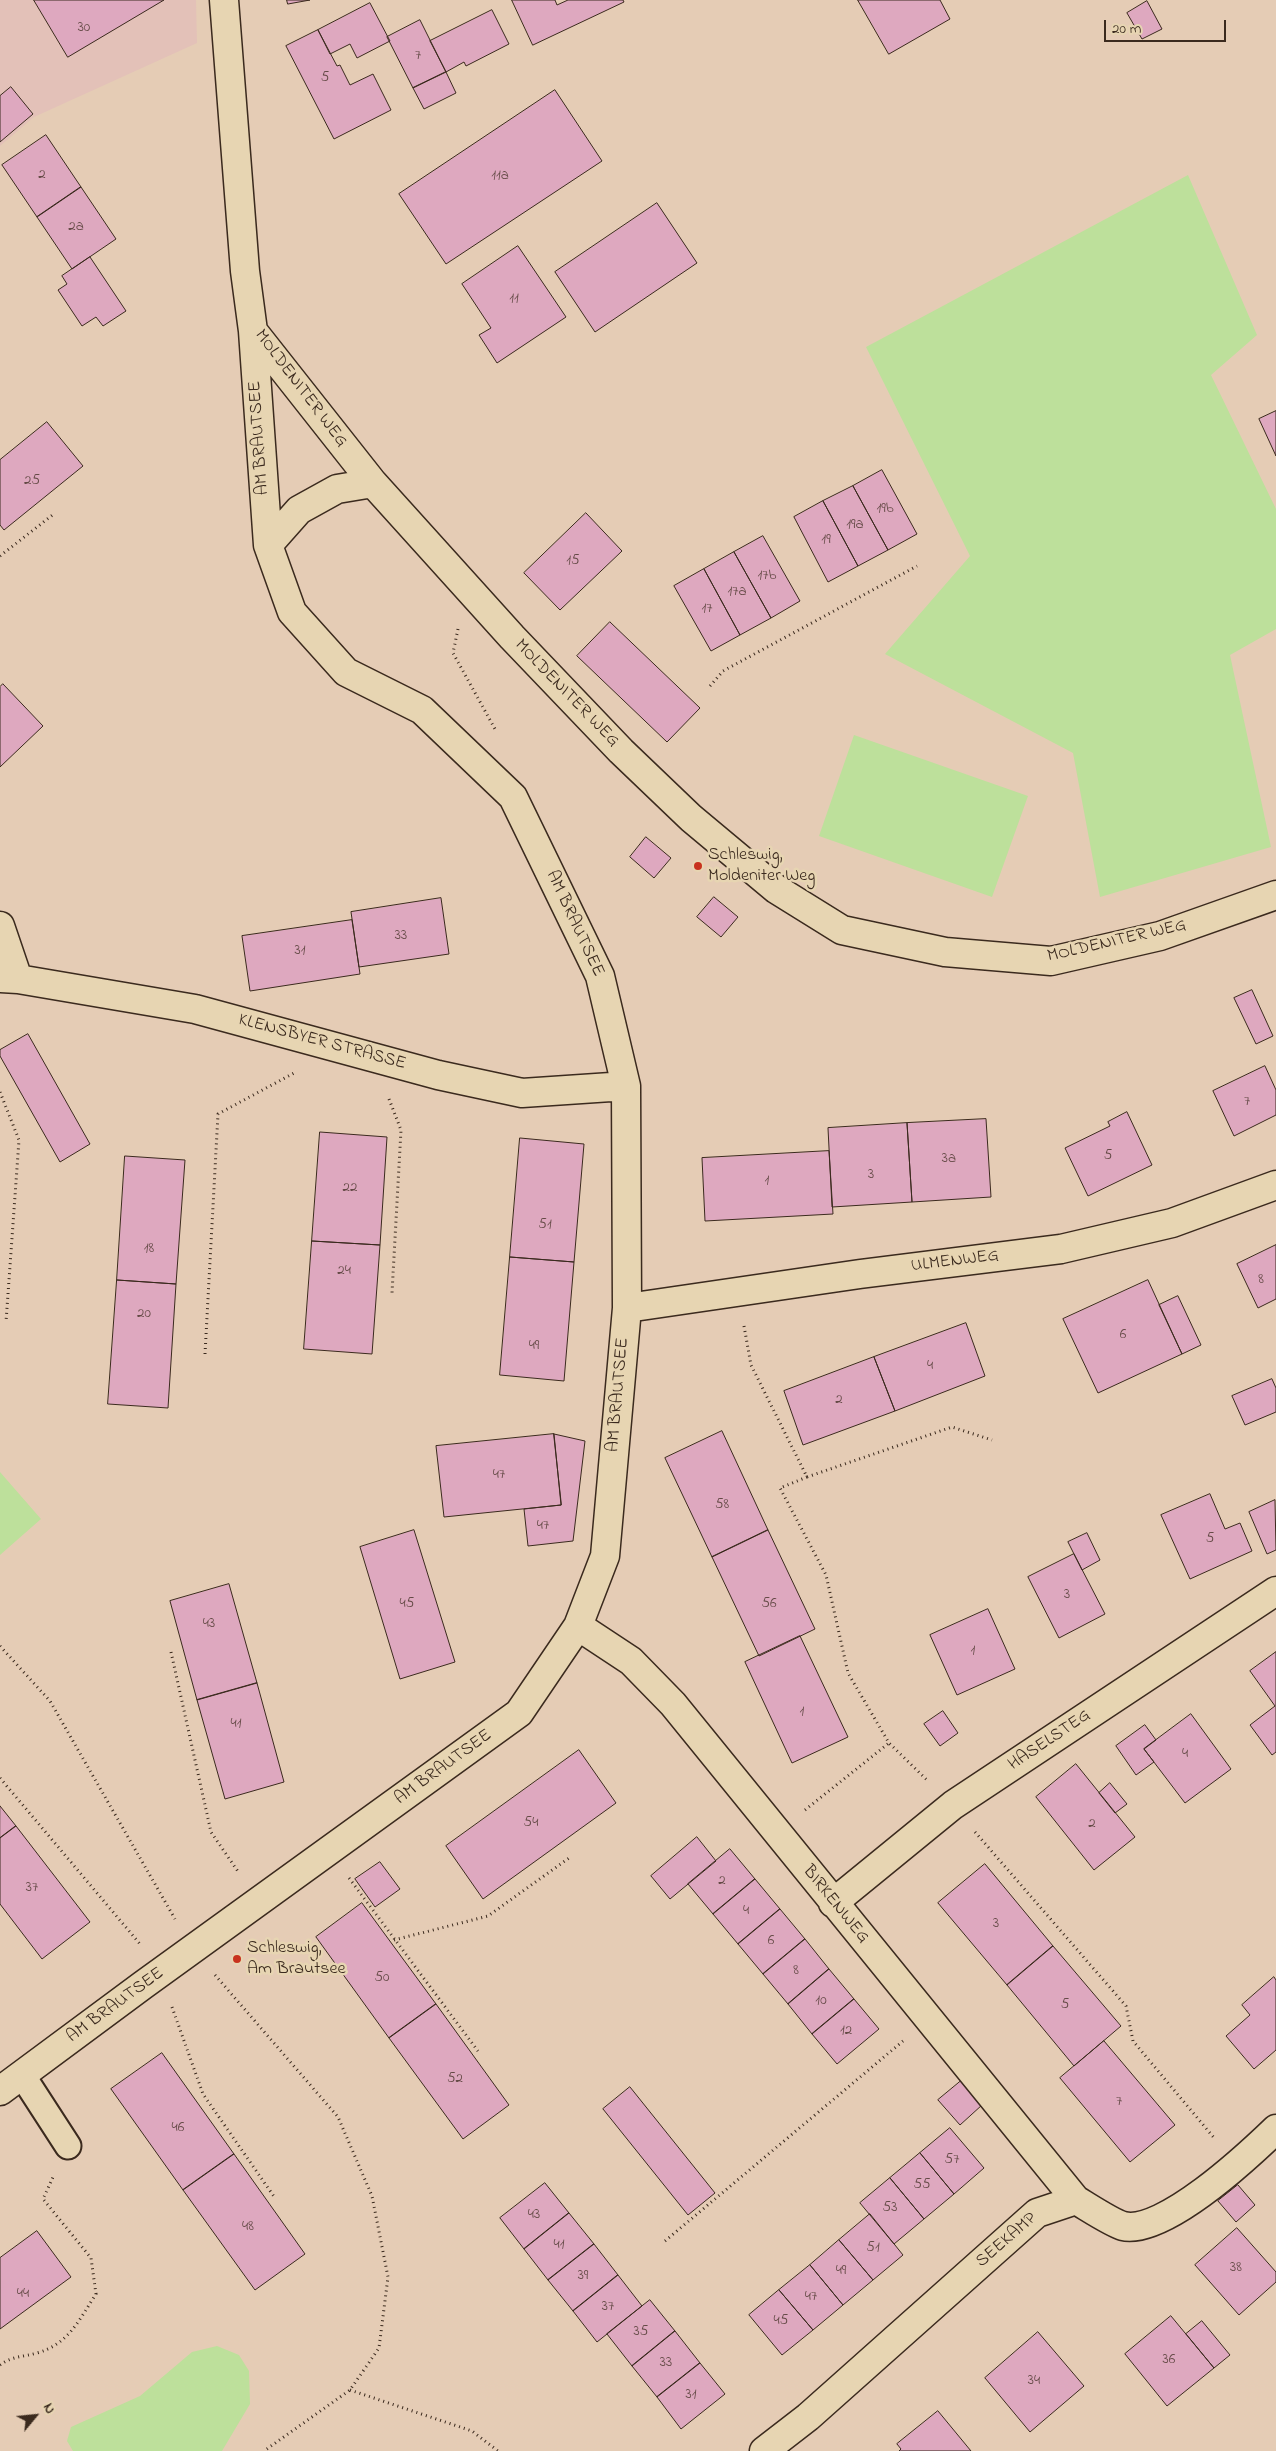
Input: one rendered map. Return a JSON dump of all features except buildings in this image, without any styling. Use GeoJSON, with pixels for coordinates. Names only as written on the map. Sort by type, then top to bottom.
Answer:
{"type":"FeatureCollection","features":[{"type":"Feature","properties":{"kind":"street","name":"MOLDENITER WEG"},"geometry":{"type":"LineString","coordinates":[[224,0],[245,271],[253,331],[373,483],[512,637],[621,751],[691,818],[776,889],[842,930],[945,952],[1052,961],[1160,936],[1276,895]]}},
{"type":"Feature","properties":{"kind":"street","name":"AM BRAUTSEE"},"geometry":{"type":"LineString","coordinates":[[0,2092],[160,1973],[519,1713],[578,1626],[605,1556],[627,1308],[626,1086],[600,976],[513,796],[422,710],[346,672],[292,612],[268,544],[253,331]]}},
{"type":"Feature","properties":{"kind":"street"},"geometry":{"type":"LineString","coordinates":[[268,544],[299,510],[337,490],[373,483]]}},
{"type":"Feature","properties":{"kind":"street","name":"KLENSBYER STRASSE"},"geometry":{"type":"LineString","coordinates":[[0,926],[9,978],[195,1009],[438,1075],[522,1093],[626,1086]]}},
{"type":"Feature","properties":{"kind":"street","name":"ULMENWEG"},"geometry":{"type":"LineString","coordinates":[[627,1308],[1061,1249],[1172,1223],[1276,1185]]}},
{"type":"Feature","properties":{"kind":"street","name":"HASELSTEG"},"geometry":{"type":"LineString","coordinates":[[833,1903],[953,1806],[1276,1591]]}},
{"type":"Feature","properties":{"kind":"street","name":"BIRKENWEG"},"geometry":{"type":"LineString","coordinates":[[578,1626],[631,1661],[673,1704],[1076,2200]]}},
{"type":"Feature","properties":{"kind":"street"},"geometry":{"type":"LineString","coordinates":[[1076,2200],[1124,2226],[1146,2224],[1183,2206],[1238,2166],[1276,2129]]}},
{"type":"Feature","properties":{"kind":"street","name":"SEEKAMP"},"geometry":{"type":"LineString","coordinates":[[764,2451],[808,2417],[1036,2213],[1076,2200]]}},
{"type":"Feature","properties":{"kind":"lane"},"geometry":{"type":"LineString","coordinates":[[22,2075],[68,2146]]}},
{"type":"Feature","properties":{"kind":"path"},"geometry":{"type":"LineString","coordinates":[[0,556],[55,513]]}},
{"type":"Feature","properties":{"kind":"path"},"geometry":{"type":"LineString","coordinates":[[710,686],[723,671],[917,566]]}},
{"type":"Feature","properties":{"kind":"path"},"geometry":{"type":"LineString","coordinates":[[500,737],[453,653],[458,626],[512,637]]}},
{"type":"Feature","properties":{"kind":"path"},"geometry":{"type":"LineString","coordinates":[[206,1354],[218,1114],[301,1069],[314,1040]]}},
{"type":"Feature","properties":{"kind":"path"},"geometry":{"type":"LineString","coordinates":[[392,1293],[401,1130],[386,1092],[394,1062]]}},
{"type":"Feature","properties":{"kind":"path"},"geometry":{"type":"LineString","coordinates":[[0,1092],[19,1140],[6,1322]]}},
{"type":"Feature","properties":{"kind":"path"},"geometry":{"type":"LineString","coordinates":[[738,1292],[751,1365],[807,1477]]}},
{"type":"Feature","properties":{"kind":"path"},"geometry":{"type":"LineString","coordinates":[[992,1440],[952,1427],[780,1488],[826,1576],[848,1673],[889,1743],[953,1806],[1126,2006],[1133,2041],[1238,2166]]}},
{"type":"Feature","properties":{"kind":"path"},"geometry":{"type":"LineString","coordinates":[[0,1646],[50,1701],[193,1950],[338,2117],[372,2196],[388,2277],[378,2348],[350,2390],[264,2451]]}},
{"type":"Feature","properties":{"kind":"path"},"geometry":{"type":"LineString","coordinates":[[170,1652],[211,1832],[259,1903]]}},
{"type":"Feature","properties":{"kind":"path"},"geometry":{"type":"LineString","coordinates":[[776,1832],[889,1743]]}},
{"type":"Feature","properties":{"kind":"path"},"geometry":{"type":"LineString","coordinates":[[0,1778],[142,1946],[160,1973],[203,2094],[275,2198]]}},
{"type":"Feature","properties":{"kind":"path"},"geometry":{"type":"LineString","coordinates":[[329,1852],[478,2051]]}},
{"type":"Feature","properties":{"kind":"path"},"geometry":{"type":"LineString","coordinates":[[394,1940],[488,1916],[568,1858]]}},
{"type":"Feature","properties":{"kind":"path"},"geometry":{"type":"LineString","coordinates":[[666,2241],[928,2019]]}},
{"type":"Feature","properties":{"kind":"path"},"geometry":{"type":"LineString","coordinates":[[0,2365],[10,2358],[38,2353],[66,2339],[96,2294],[91,2258],[43,2198],[68,2146]]}},
{"type":"Feature","properties":{"kind":"path"},"geometry":{"type":"LineString","coordinates":[[350,2390],[472,2431],[498,2451]]}},
{"type":"Feature","properties":{"kind":"shaded area"},"geometry":{"type":"Polygon","coordinates":[[[0,0],[196,0],[197,43],[34,117],[0,146],[0,0]]]}},
{"type":"Feature","properties":{"kind":"green space"},"geometry":{"type":"Polygon","coordinates":[[[1188,175],[1257,335],[1211,375],[1276,509],[1276,629],[1230,655],[1271,847],[1100,897],[1073,753],[885,654],[970,556],[866,347],[1188,175]]]}},
{"type":"Feature","properties":{"kind":"green space"},"geometry":{"type":"Polygon","coordinates":[[[854,735],[1028,796],[992,897],[819,836],[854,735]]]}},
{"type":"Feature","properties":{"kind":"green space"},"geometry":{"type":"Polygon","coordinates":[[[0,1472],[41,1519],[0,1555],[0,1472]]]}},
{"type":"Feature","properties":{"kind":"green space"},"geometry":{"type":"Polygon","coordinates":[[[217,2346],[239,2355],[249,2371],[250,2404],[222,2451],[73,2451],[67,2441],[71,2427],[140,2396],[192,2352],[217,2346]]]}},
{"type":"Feature","properties":{"kind":"place","name":"Schleswig, Moldeniter Weg"},"geometry":{"type":"Point","coordinates":[698,866]}},
{"type":"Feature","properties":{"kind":"place","name":"Schleswig, Am Brautsee"},"geometry":{"type":"Point","coordinates":[237,1959]}}]}
